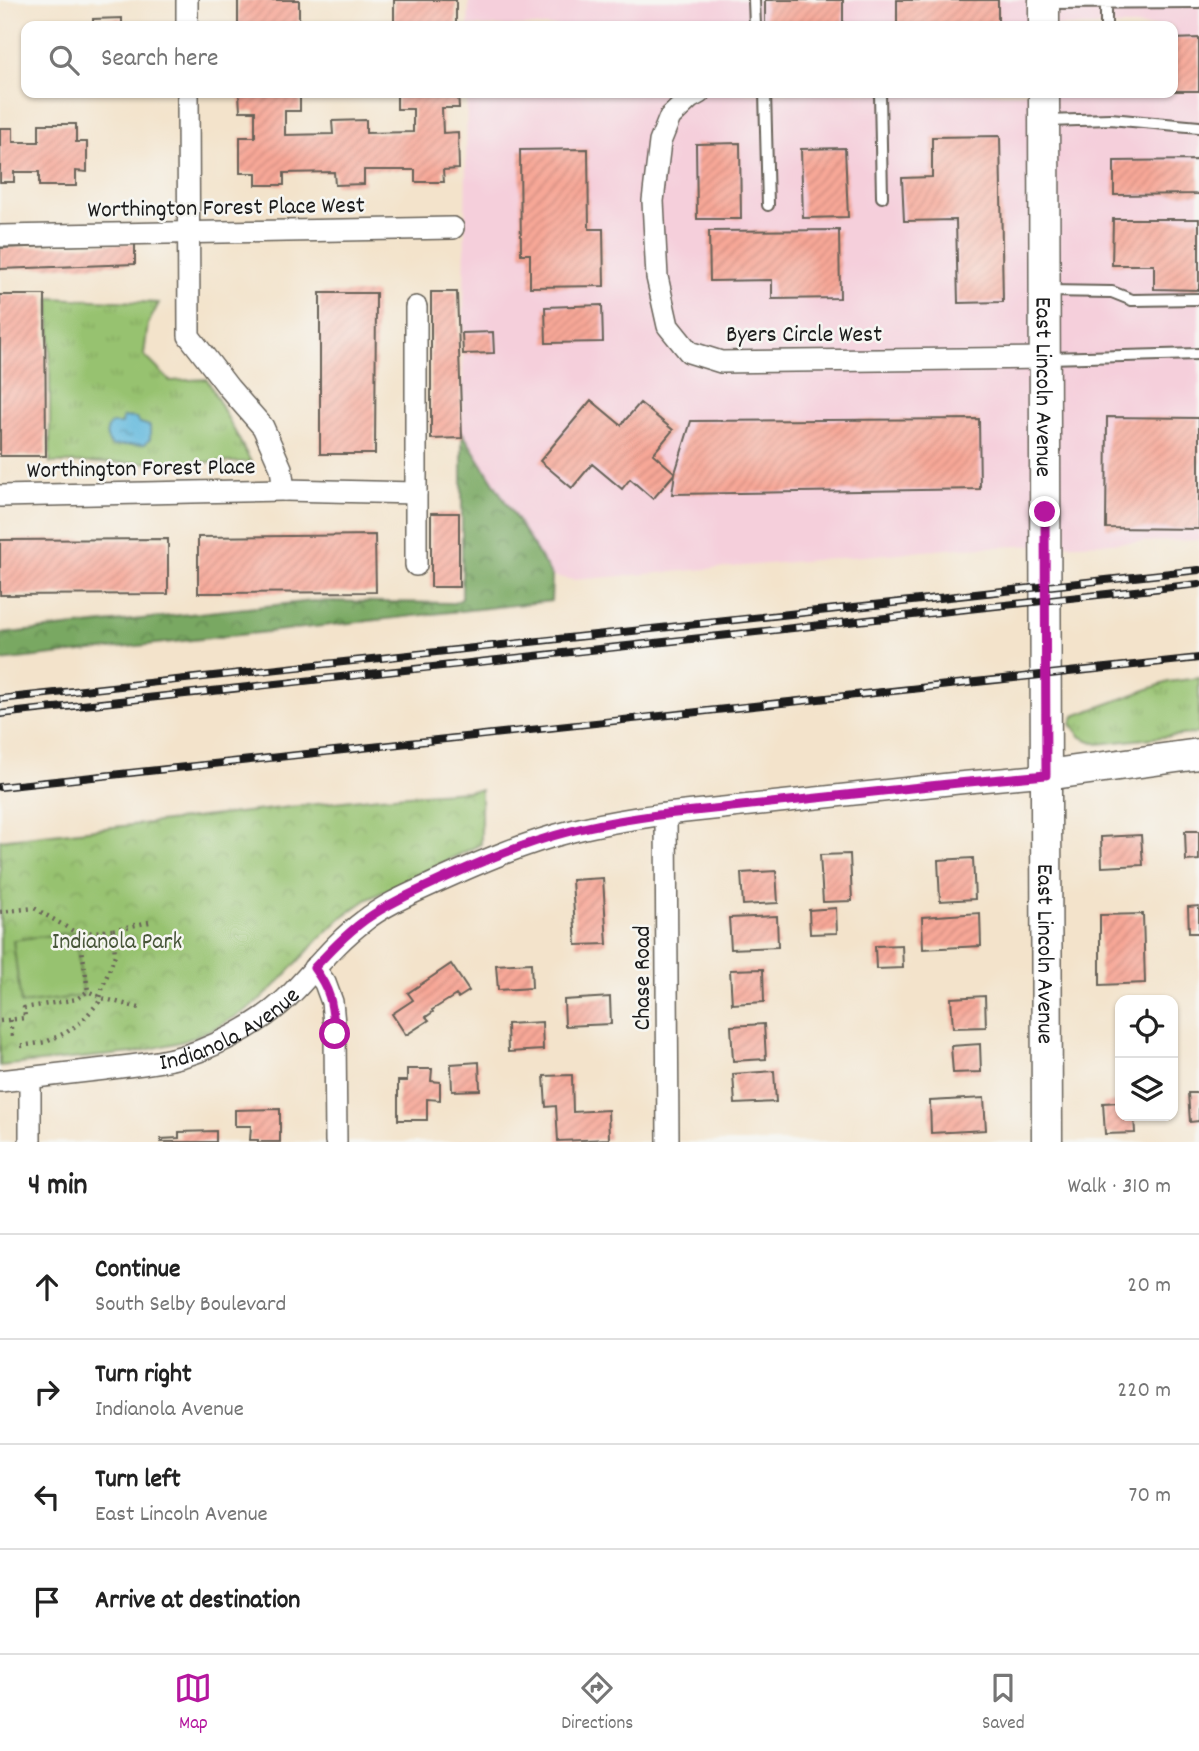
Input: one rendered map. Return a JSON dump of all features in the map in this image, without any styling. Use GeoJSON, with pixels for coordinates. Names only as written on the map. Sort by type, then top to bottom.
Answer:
{"type":"FeatureCollection","features":[{"type":"Feature","properties":{"kind":"main road","name":"East Lincoln Avenue"},"geometry":{"type":"LineString","coordinates":[[1044,107],[1047,1142]]}},
{"type":"Feature","properties":{"kind":"main road","name":"Indianola Avenue"},"geometry":{"type":"LineString","coordinates":[[1046,775],[1199,754]]}},
{"type":"Feature","properties":{"kind":"street"},"geometry":{"type":"LineString","coordinates":[[187,0],[187,21]]}},
{"type":"Feature","properties":{"kind":"street","name":"Worthington Forest Place"},"geometry":{"type":"LineString","coordinates":[[188,98],[189,336],[262,427],[281,468],[284,490]]}},
{"type":"Feature","properties":{"kind":"street","name":"Byers Circle West"},"geometry":{"type":"LineString","coordinates":[[690,98],[670,117],[660,142],[653,201],[657,277],[668,326],[689,352],[721,362],[1045,358]]}},
{"type":"Feature","properties":{"kind":"street","name":"Worthington Forest Place West"},"geometry":{"type":"LineString","coordinates":[[0,236],[453,228]]}},
{"type":"Feature","properties":{"kind":"street"},"geometry":{"type":"LineString","coordinates":[[416,307],[416,565]]}},
{"type":"Feature","properties":{"kind":"street","name":"Worthington Forest Place"},"geometry":{"type":"LineString","coordinates":[[0,496],[284,490],[416,494]]}},
{"type":"Feature","properties":{"kind":"street","name":"Indianola Avenue"},"geometry":{"type":"LineString","coordinates":[[0,1082],[132,1066],[197,1051],[265,1015],[291,994],[340,941],[365,920],[468,867],[534,842],[628,819],[666,814],[1046,775]]}},
{"type":"Feature","properties":{"kind":"street","name":"Chase Road"},"geometry":{"type":"LineString","coordinates":[[666,814],[668,1142]]}},
{"type":"Feature","properties":{"kind":"street"},"geometry":{"type":"LineString","coordinates":[[314,968],[325,983],[332,1002],[336,1142]]}},
{"type":"Feature","properties":{"kind":"street"},"geometry":{"type":"LineString","coordinates":[[30,1078],[30,1142]]}},
{"type":"Feature","properties":{"kind":"lane"},"geometry":{"type":"LineString","coordinates":[[754,0],[755,21]]}},
{"type":"Feature","properties":{"kind":"lane"},"geometry":{"type":"LineString","coordinates":[[1044,10],[1106,4],[1199,2]]}},
{"type":"Feature","properties":{"kind":"lane"},"geometry":{"type":"LineString","coordinates":[[1106,4],[1106,21]]}},
{"type":"Feature","properties":{"kind":"lane"},"geometry":{"type":"LineString","coordinates":[[765,98],[768,205]]}},
{"type":"Feature","properties":{"kind":"lane"},"geometry":{"type":"LineString","coordinates":[[880,98],[881,197]]}},
{"type":"Feature","properties":{"kind":"lane"},"geometry":{"type":"LineString","coordinates":[[1044,107],[1110,119],[1199,127]]}},
{"type":"Feature","properties":{"kind":"lane"},"geometry":{"type":"LineString","coordinates":[[1045,291],[1112,292],[1132,300],[1199,299]]}},
{"type":"Feature","properties":{"kind":"lane"},"geometry":{"type":"LineString","coordinates":[[1045,358],[1199,354]]}},
{"type":"Feature","properties":{"kind":"path"},"geometry":{"type":"LineString","coordinates":[[0,912],[34,908],[80,935]]}},
{"type":"Feature","properties":{"kind":"path"},"geometry":{"type":"LineString","coordinates":[[80,935],[154,921]]}},
{"type":"Feature","properties":{"kind":"path"},"geometry":{"type":"LineString","coordinates":[[21,1046],[47,1042],[67,1032],[99,1002],[115,954],[113,930]]}},
{"type":"Feature","properties":{"kind":"path"},"geometry":{"type":"LineString","coordinates":[[80,935],[88,991]]}},
{"type":"Feature","properties":{"kind":"path"},"geometry":{"type":"LineString","coordinates":[[88,991],[102,998],[143,1009]]}},
{"type":"Feature","properties":{"kind":"path"},"geometry":{"type":"LineString","coordinates":[[0,1021],[25,1018],[24,1008],[76,999],[88,991]]}},
{"type":"Feature","properties":{"kind":"path"},"geometry":{"type":"LineString","coordinates":[[10,1020],[12,1035]]}},
{"type":"Feature","properties":{"kind":"shaded area"},"geometry":{"type":"Polygon","coordinates":[[[469,0],[1199,0],[1199,540],[960,548],[573,580],[552,576],[462,432],[467,98],[1178,98],[1178,21],[468,21],[469,0]]]}},
{"type":"Feature","properties":{"kind":"green space"},"geometry":{"type":"Polygon","coordinates":[[[50,298],[159,303],[148,324],[144,355],[170,381],[207,379],[251,462],[50,463],[50,298]]]}},
{"type":"Feature","properties":{"kind":"green space"},"geometry":{"type":"Polygon","coordinates":[[[462,432],[552,576],[551,601],[0,661],[0,634],[313,601],[454,603],[462,599],[462,432]]]}},
{"type":"Feature","properties":{"kind":"green space"},"geometry":{"type":"Polygon","coordinates":[[[1199,678],[1199,733],[1098,744],[1081,737],[1071,724],[1074,716],[1168,682],[1199,678]]]}},
{"type":"Feature","properties":{"kind":"green space","name":"Indianola Park"},"geometry":{"type":"Polygon","coordinates":[[[481,790],[481,844],[366,900],[342,917],[275,986],[245,1011],[184,1041],[133,1053],[0,1066],[0,840],[379,797],[481,790]]]}},
{"type":"Feature","properties":{"kind":"green space"},"geometry":{"type":"Polygon","coordinates":[[[75,932],[83,996],[21,1004],[13,940],[75,932]]]}},
{"type":"Feature","properties":{"kind":"water"},"geometry":{"type":"Polygon","coordinates":[[[123,417],[136,418],[140,423],[150,426],[150,439],[145,444],[112,446],[106,435],[107,430],[110,424],[122,424],[123,417]]]}},
{"type":"Feature","properties":{"kind":"building"},"geometry":{"type":"Polygon","coordinates":[[[238,0],[299,0],[299,21],[238,21],[238,0]]]}},
{"type":"Feature","properties":{"kind":"building"},"geometry":{"type":"Polygon","coordinates":[[[394,0],[456,0],[456,21],[394,21],[394,0]]]}},
{"type":"Feature","properties":{"kind":"building"},"geometry":{"type":"Polygon","coordinates":[[[765,0],[843,0],[843,21],[765,21],[765,0]]]}},
{"type":"Feature","properties":{"kind":"building"},"geometry":{"type":"Polygon","coordinates":[[[897,0],[998,0],[998,21],[897,21],[897,0]]]}},
{"type":"Feature","properties":{"kind":"building"},"geometry":{"type":"Polygon","coordinates":[[[122,18],[122,21],[93,21],[122,18]]]}},
{"type":"Feature","properties":{"kind":"building"},"geometry":{"type":"Polygon","coordinates":[[[1199,38],[1199,91],[1178,91],[1178,39],[1199,38]]]}},
{"type":"Feature","properties":{"kind":"building"},"geometry":{"type":"Polygon","coordinates":[[[239,98],[300,98],[300,111],[285,111],[285,135],[333,134],[332,121],[366,120],[366,133],[413,132],[413,109],[397,109],[397,98],[458,98],[459,108],[442,108],[443,133],[458,132],[459,169],[443,170],[444,182],[415,182],[415,170],[364,170],[364,184],[335,185],[334,172],[284,173],[284,185],[256,185],[256,173],[240,173],[240,137],[255,137],[255,111],[240,111],[239,98]]]}},
{"type":"Feature","properties":{"kind":"building"},"geometry":{"type":"Polygon","coordinates":[[[39,124],[76,124],[76,142],[87,142],[87,172],[76,171],[76,186],[39,186],[39,172],[14,172],[14,182],[0,182],[0,128],[13,128],[13,142],[39,142],[39,124]]]}},
{"type":"Feature","properties":{"kind":"building"},"geometry":{"type":"Polygon","coordinates":[[[1000,136],[1003,302],[958,303],[956,220],[904,221],[902,178],[932,177],[932,137],[1000,136]]]}},
{"type":"Feature","properties":{"kind":"building"},"geometry":{"type":"Polygon","coordinates":[[[740,143],[741,219],[697,219],[696,144],[740,143]]]}},
{"type":"Feature","properties":{"kind":"building"},"geometry":{"type":"Polygon","coordinates":[[[845,148],[848,217],[803,218],[801,149],[845,148]]]}},
{"type":"Feature","properties":{"kind":"building"},"geometry":{"type":"Polygon","coordinates":[[[588,149],[589,229],[603,229],[604,286],[530,287],[530,254],[521,254],[520,150],[588,149]]]}},
{"type":"Feature","properties":{"kind":"building"},"geometry":{"type":"Polygon","coordinates":[[[1199,160],[1199,194],[1114,195],[1114,161],[1199,160]]]}},
{"type":"Feature","properties":{"kind":"building"},"geometry":{"type":"Polygon","coordinates":[[[1113,219],[1199,219],[1199,290],[1154,289],[1154,265],[1112,265],[1113,219]]]}},
{"type":"Feature","properties":{"kind":"building"},"geometry":{"type":"Polygon","coordinates":[[[839,230],[840,298],[772,299],[772,280],[710,281],[709,231],[839,230]]]}},
{"type":"Feature","properties":{"kind":"building"},"geometry":{"type":"Polygon","coordinates":[[[135,243],[135,264],[0,269],[0,248],[135,243]]]}},
{"type":"Feature","properties":{"kind":"building"},"geometry":{"type":"Polygon","coordinates":[[[431,292],[457,292],[462,438],[431,439],[431,292]]]}},
{"type":"Feature","properties":{"kind":"building"},"geometry":{"type":"Polygon","coordinates":[[[320,293],[376,293],[375,454],[320,454],[320,293]]]}},
{"type":"Feature","properties":{"kind":"building"},"geometry":{"type":"Polygon","coordinates":[[[0,295],[45,295],[46,456],[0,456],[0,295]]]}},
{"type":"Feature","properties":{"kind":"building"},"geometry":{"type":"Polygon","coordinates":[[[602,305],[603,342],[546,343],[545,307],[602,305]]]}},
{"type":"Feature","properties":{"kind":"building"},"geometry":{"type":"Polygon","coordinates":[[[493,332],[494,353],[463,354],[462,333],[493,332]]]}},
{"type":"Feature","properties":{"kind":"building"},"geometry":{"type":"Polygon","coordinates":[[[591,400],[621,425],[640,403],[673,430],[653,454],[675,473],[653,499],[630,479],[622,489],[592,464],[572,488],[540,461],[591,400]]]}},
{"type":"Feature","properties":{"kind":"building"},"geometry":{"type":"Polygon","coordinates":[[[1107,417],[1199,418],[1199,529],[1106,528],[1107,417]]]}},
{"type":"Feature","properties":{"kind":"building"},"geometry":{"type":"Polygon","coordinates":[[[979,419],[980,489],[672,494],[675,473],[691,421],[979,419]]]}},
{"type":"Feature","properties":{"kind":"building"},"geometry":{"type":"Polygon","coordinates":[[[431,513],[459,513],[459,587],[431,587],[431,513]]]}},
{"type":"Feature","properties":{"kind":"building"},"geometry":{"type":"Polygon","coordinates":[[[375,535],[376,592],[198,593],[198,537],[375,535]]]}},
{"type":"Feature","properties":{"kind":"building"},"geometry":{"type":"Polygon","coordinates":[[[168,539],[168,594],[0,595],[0,540],[168,539]]]}},
{"type":"Feature","properties":{"kind":"building"},"geometry":{"type":"Polygon","coordinates":[[[1185,831],[1199,831],[1199,860],[1186,861],[1185,831]]]}},
{"type":"Feature","properties":{"kind":"building"},"geometry":{"type":"Polygon","coordinates":[[[1141,835],[1143,865],[1102,867],[1101,837],[1141,835]]]}},
{"type":"Feature","properties":{"kind":"building"},"geometry":{"type":"Polygon","coordinates":[[[850,854],[852,901],[823,902],[820,855],[850,854]]]}},
{"type":"Feature","properties":{"kind":"building"},"geometry":{"type":"Polygon","coordinates":[[[973,858],[975,899],[940,901],[938,860],[973,858]]]}},
{"type":"Feature","properties":{"kind":"building"},"geometry":{"type":"Polygon","coordinates":[[[776,871],[778,903],[743,905],[741,873],[776,871]]]}},
{"type":"Feature","properties":{"kind":"building"},"geometry":{"type":"Polygon","coordinates":[[[603,878],[607,944],[576,945],[572,880],[603,878]]]}},
{"type":"Feature","properties":{"kind":"building"},"geometry":{"type":"Polygon","coordinates":[[[1199,906],[1199,933],[1189,933],[1188,907],[1199,906]]]}},
{"type":"Feature","properties":{"kind":"building"},"geometry":{"type":"Polygon","coordinates":[[[836,908],[837,933],[810,934],[809,910],[836,908]]]}},
{"type":"Feature","properties":{"kind":"building"},"geometry":{"type":"Polygon","coordinates":[[[980,913],[981,946],[923,949],[922,917],[980,913]]]}},
{"type":"Feature","properties":{"kind":"building"},"geometry":{"type":"Polygon","coordinates":[[[1143,914],[1145,983],[1100,985],[1100,915],[1143,914]]]}},
{"type":"Feature","properties":{"kind":"building"},"geometry":{"type":"Polygon","coordinates":[[[777,916],[778,947],[731,949],[729,918],[777,916]]]}},
{"type":"Feature","properties":{"kind":"building"},"geometry":{"type":"Polygon","coordinates":[[[902,945],[903,968],[876,969],[875,946],[902,945]]]}},
{"type":"Feature","properties":{"kind":"building"},"geometry":{"type":"Polygon","coordinates":[[[531,963],[532,988],[498,990],[496,965],[531,963]]]}},
{"type":"Feature","properties":{"kind":"building"},"geometry":{"type":"Polygon","coordinates":[[[451,964],[469,991],[458,998],[456,995],[432,1010],[426,1017],[429,1020],[406,1035],[392,1014],[413,1000],[408,993],[451,964]]]}},
{"type":"Feature","properties":{"kind":"building"},"geometry":{"type":"Polygon","coordinates":[[[763,969],[764,1002],[732,1004],[730,970],[763,969]]]}},
{"type":"Feature","properties":{"kind":"building"},"geometry":{"type":"Polygon","coordinates":[[[985,996],[986,1027],[953,1028],[951,998],[985,996]]]}},
{"type":"Feature","properties":{"kind":"building"},"geometry":{"type":"Polygon","coordinates":[[[610,997],[611,1024],[565,1026],[564,1000],[610,997]]]}},
{"type":"Feature","properties":{"kind":"building"},"geometry":{"type":"Polygon","coordinates":[[[542,1022],[543,1050],[508,1052],[507,1024],[542,1022]]]}},
{"type":"Feature","properties":{"kind":"building"},"geometry":{"type":"Polygon","coordinates":[[[764,1024],[766,1059],[733,1061],[731,1026],[764,1024]]]}},
{"type":"Feature","properties":{"kind":"building"},"geometry":{"type":"Polygon","coordinates":[[[980,1044],[981,1072],[953,1073],[951,1046],[980,1044]]]}},
{"type":"Feature","properties":{"kind":"building"},"geometry":{"type":"Polygon","coordinates":[[[479,1062],[480,1090],[452,1091],[451,1064],[479,1062]]]}},
{"type":"Feature","properties":{"kind":"building"},"geometry":{"type":"Polygon","coordinates":[[[407,1069],[432,1069],[431,1081],[440,1082],[440,1100],[427,1099],[427,1120],[398,1120],[398,1081],[407,1081],[407,1069]]]}},
{"type":"Feature","properties":{"kind":"building"},"geometry":{"type":"Polygon","coordinates":[[[774,1071],[776,1102],[735,1104],[733,1074],[774,1071]]]}},
{"type":"Feature","properties":{"kind":"building"},"geometry":{"type":"Polygon","coordinates":[[[572,1075],[573,1112],[608,1110],[609,1139],[558,1141],[556,1106],[546,1107],[544,1076],[572,1075]]]}},
{"type":"Feature","properties":{"kind":"building"},"geometry":{"type":"Polygon","coordinates":[[[1188,1093],[1199,1093],[1199,1121],[1190,1122],[1188,1093]]]}},
{"type":"Feature","properties":{"kind":"building"},"geometry":{"type":"Polygon","coordinates":[[[984,1098],[986,1130],[931,1133],[930,1101],[984,1098]]]}},
{"type":"Feature","properties":{"kind":"building"},"geometry":{"type":"Polygon","coordinates":[[[1115,1102],[1115,1121],[1134,1121],[1135,1133],[1105,1134],[1103,1103],[1115,1102]]]}},
{"type":"Feature","properties":{"kind":"building"},"geometry":{"type":"Polygon","coordinates":[[[280,1109],[280,1142],[250,1140],[251,1126],[235,1126],[235,1110],[280,1109]]]}},
{"type":"Feature","properties":{"kind":"building"},"geometry":{"type":"Polygon","coordinates":[[[216,1131],[216,1142],[161,1142],[161,1139],[179,1138],[179,1132],[216,1131]]]}},
{"type":"Feature","properties":{"kind":"railway"},"geometry":{"type":"LineString","coordinates":[[0,699],[1199,570]]}},
{"type":"Feature","properties":{"kind":"railway"},"geometry":{"type":"LineString","coordinates":[[0,714],[1199,584]]}},
{"type":"Feature","properties":{"kind":"railway"},"geometry":{"type":"LineString","coordinates":[[0,787],[1199,658]]}},
{"type":"Feature","properties":{"kind":"route"},"geometry":{"type":"LineString","coordinates":[[335,1034],[332,1002],[325,983],[314,968],[340,941],[365,920],[392,904],[468,867],[534,842],[628,819],[666,814],[1046,775],[1045,512]]}}]}
